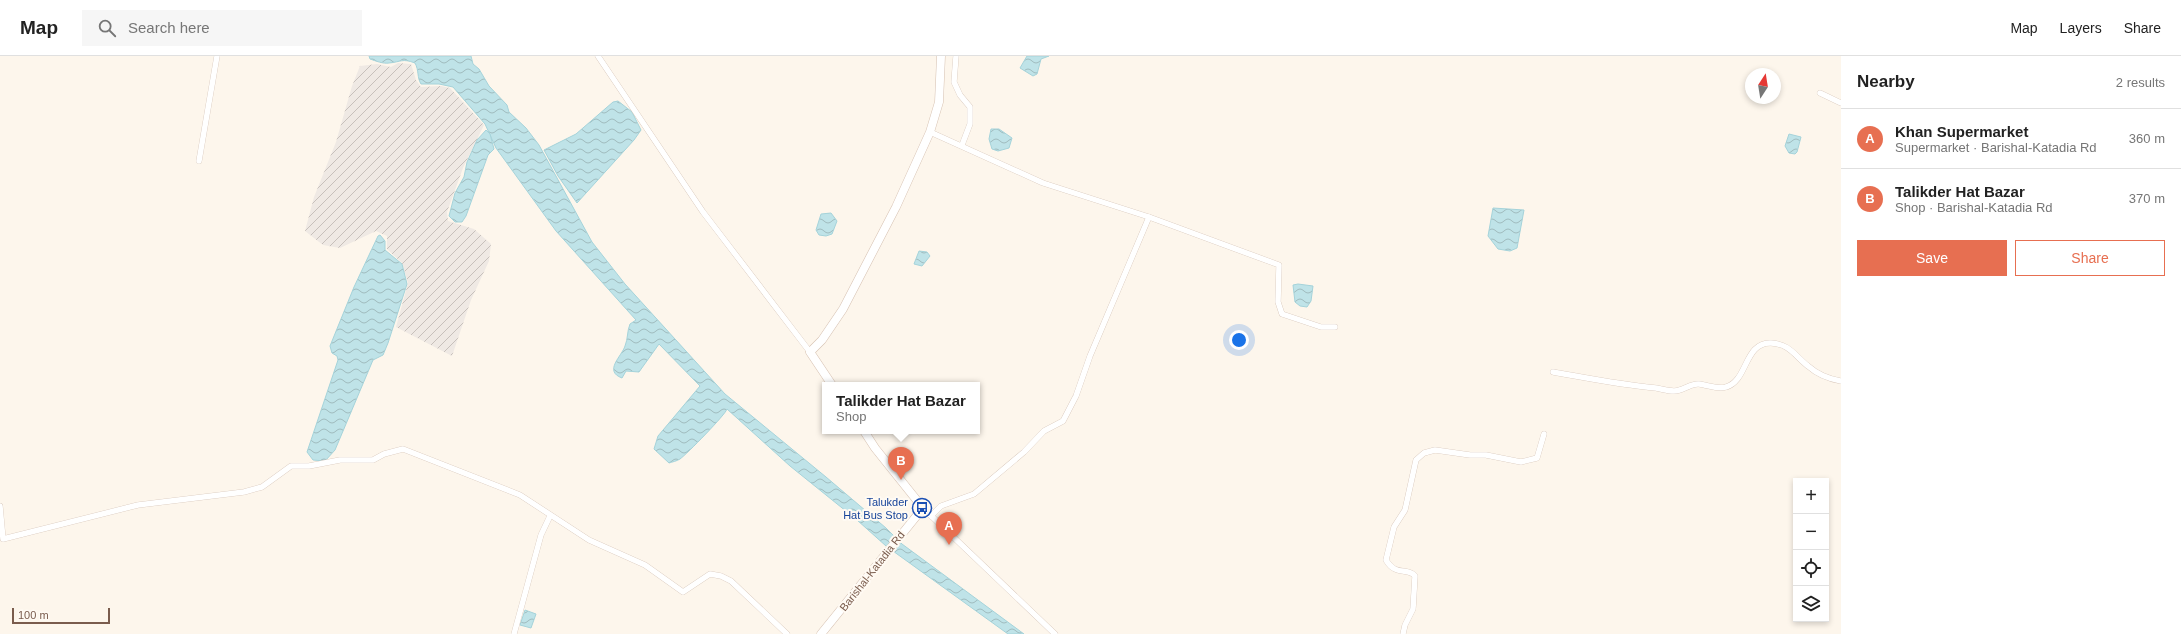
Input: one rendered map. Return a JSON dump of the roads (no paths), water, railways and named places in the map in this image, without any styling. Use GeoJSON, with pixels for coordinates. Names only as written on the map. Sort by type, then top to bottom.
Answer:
{"type":"FeatureCollection","features":[{"type":"Feature","properties":{"kind":"main road"},"geometry":{"type":"LineString","coordinates":[[830,382],[810,352],[822,340],[844,309],[853,287],[896,207],[930,132],[938,102],[941,56]]}},
{"type":"Feature","properties":{"kind":"main road"},"geometry":{"type":"LineString","coordinates":[[866,434],[879,454],[923,508]]}},
{"type":"Feature","properties":{"kind":"main road","name":"Barishal-Katadia Rd"},"geometry":{"type":"LineString","coordinates":[[821,634],[923,508]]}},
{"type":"Feature","properties":{"kind":"street"},"geometry":{"type":"LineString","coordinates":[[199,161],[217,56]]}},
{"type":"Feature","properties":{"kind":"street"},"geometry":{"type":"LineString","coordinates":[[598,56],[703,212],[810,352]]}},
{"type":"Feature","properties":{"kind":"street"},"geometry":{"type":"LineString","coordinates":[[956,56],[954,82],[960,95],[970,108],[970,124],[962,145]]}},
{"type":"Feature","properties":{"kind":"street"},"geometry":{"type":"LineString","coordinates":[[1820,94],[1841,103]]}},
{"type":"Feature","properties":{"kind":"street"},"geometry":{"type":"LineString","coordinates":[[930,132],[962,145],[1043,183],[1148,217],[1278,265],[1278,302],[1282,314],[1321,327],[1335,327]]}},
{"type":"Feature","properties":{"kind":"street"},"geometry":{"type":"LineString","coordinates":[[931,516],[941,506],[974,494],[1024,452],[1044,431],[1063,421],[1076,396],[1090,356],[1148,217]]}},
{"type":"Feature","properties":{"kind":"street"},"geometry":{"type":"LineString","coordinates":[[1553,372],[1621,385],[1674,391],[1684,390],[1692,385],[1699,384],[1720,388],[1727,387],[1736,380],[1749,357],[1760,344],[1770,343],[1790,348],[1816,372],[1841,381]]}},
{"type":"Feature","properties":{"kind":"street"},"geometry":{"type":"LineString","coordinates":[[1403,634],[1412,608],[1415,576],[1411,572],[1396,570],[1386,560],[1394,527],[1405,510],[1416,460],[1424,453],[1435,450],[1470,455],[1486,454],[1521,462],[1537,458],[1544,434]]}},
{"type":"Feature","properties":{"kind":"street"},"geometry":{"type":"LineString","coordinates":[[0,506],[3,539],[138,505],[244,492],[262,487],[291,466],[309,466],[340,460],[373,460],[384,454],[403,449],[520,495],[550,516],[590,540],[645,565],[683,592],[710,574],[721,576],[731,581],[787,634]]}},
{"type":"Feature","properties":{"kind":"street"},"geometry":{"type":"LineString","coordinates":[[923,508],[1055,634]]}},
{"type":"Feature","properties":{"kind":"street"},"geometry":{"type":"LineString","coordinates":[[514,634],[541,535],[550,516]]}},
{"type":"Feature","properties":{"kind":"water"},"geometry":{"type":"Polygon","coordinates":[[[369,56],[471,56],[473,64],[479,69],[489,86],[507,105],[509,112],[526,128],[539,145],[592,242],[625,284],[725,394],[826,477],[886,528],[902,544],[1024,634],[1008,634],[886,546],[857,520],[790,466],[727,409],[714,426],[684,456],[679,460],[669,463],[654,449],[658,436],[700,386],[659,344],[639,372],[626,371],[622,378],[617,375],[614,371],[615,363],[627,341],[630,324],[636,320],[556,231],[496,148],[485,124],[453,87],[439,84],[421,84],[415,63],[404,61],[384,63],[370,59],[369,56]]]}},
{"type":"Feature","properties":{"kind":"water"},"geometry":{"type":"Polygon","coordinates":[[[1027,56],[1049,56],[1041,59],[1037,74],[1033,76],[1020,68],[1027,56]]]}},
{"type":"Feature","properties":{"kind":"water"},"geometry":{"type":"Polygon","coordinates":[[[618,101],[632,112],[641,130],[634,140],[577,203],[558,176],[544,150],[576,134],[613,102],[618,101]]]}},
{"type":"Feature","properties":{"kind":"water"},"geometry":{"type":"Polygon","coordinates":[[[991,129],[999,129],[1012,138],[1009,148],[998,151],[992,149],[989,139],[991,129]]]}},
{"type":"Feature","properties":{"kind":"water"},"geometry":{"type":"Polygon","coordinates":[[[486,130],[490,134],[494,149],[488,155],[466,216],[462,222],[455,222],[449,216],[455,193],[464,177],[467,162],[477,140],[486,130]]]}},
{"type":"Feature","properties":{"kind":"water"},"geometry":{"type":"Polygon","coordinates":[[[1789,134],[1801,137],[1797,152],[1795,154],[1789,153],[1785,146],[1789,134]]]}},
{"type":"Feature","properties":{"kind":"water"},"geometry":{"type":"Polygon","coordinates":[[[1493,208],[1524,210],[1517,248],[1510,251],[1498,249],[1488,236],[1493,208]]]}},
{"type":"Feature","properties":{"kind":"water"},"geometry":{"type":"Polygon","coordinates":[[[831,213],[837,221],[832,234],[826,236],[819,235],[816,230],[821,214],[831,213]]]}},
{"type":"Feature","properties":{"kind":"water"},"geometry":{"type":"Polygon","coordinates":[[[380,235],[385,241],[385,250],[402,264],[407,284],[383,355],[373,360],[335,450],[325,461],[313,460],[307,452],[338,360],[337,356],[332,353],[330,346],[354,287],[378,236],[380,235]]]}},
{"type":"Feature","properties":{"kind":"water"},"geometry":{"type":"Polygon","coordinates":[[[919,251],[927,252],[930,256],[922,266],[914,264],[919,251]]]}},
{"type":"Feature","properties":{"kind":"water"},"geometry":{"type":"Polygon","coordinates":[[[1298,284],[1313,286],[1311,301],[1307,307],[1300,306],[1295,302],[1293,285],[1298,284]]]}},
{"type":"Feature","properties":{"kind":"water"},"geometry":{"type":"Polygon","coordinates":[[[525,610],[536,614],[531,628],[520,625],[525,610]]]}},
{"type":"Feature","properties":{"kind":"place","name":"Talikder Hat Bazar"},"geometry":{"type":"Point","coordinates":[901,480]}},
{"type":"Feature","properties":{"kind":"place","name":"Talukder Hat Bus Stop"},"geometry":{"type":"Point","coordinates":[922,508]}},
{"type":"Feature","properties":{"kind":"place","name":"Khan Supermarket"},"geometry":{"type":"Point","coordinates":[949,545]}}]}
